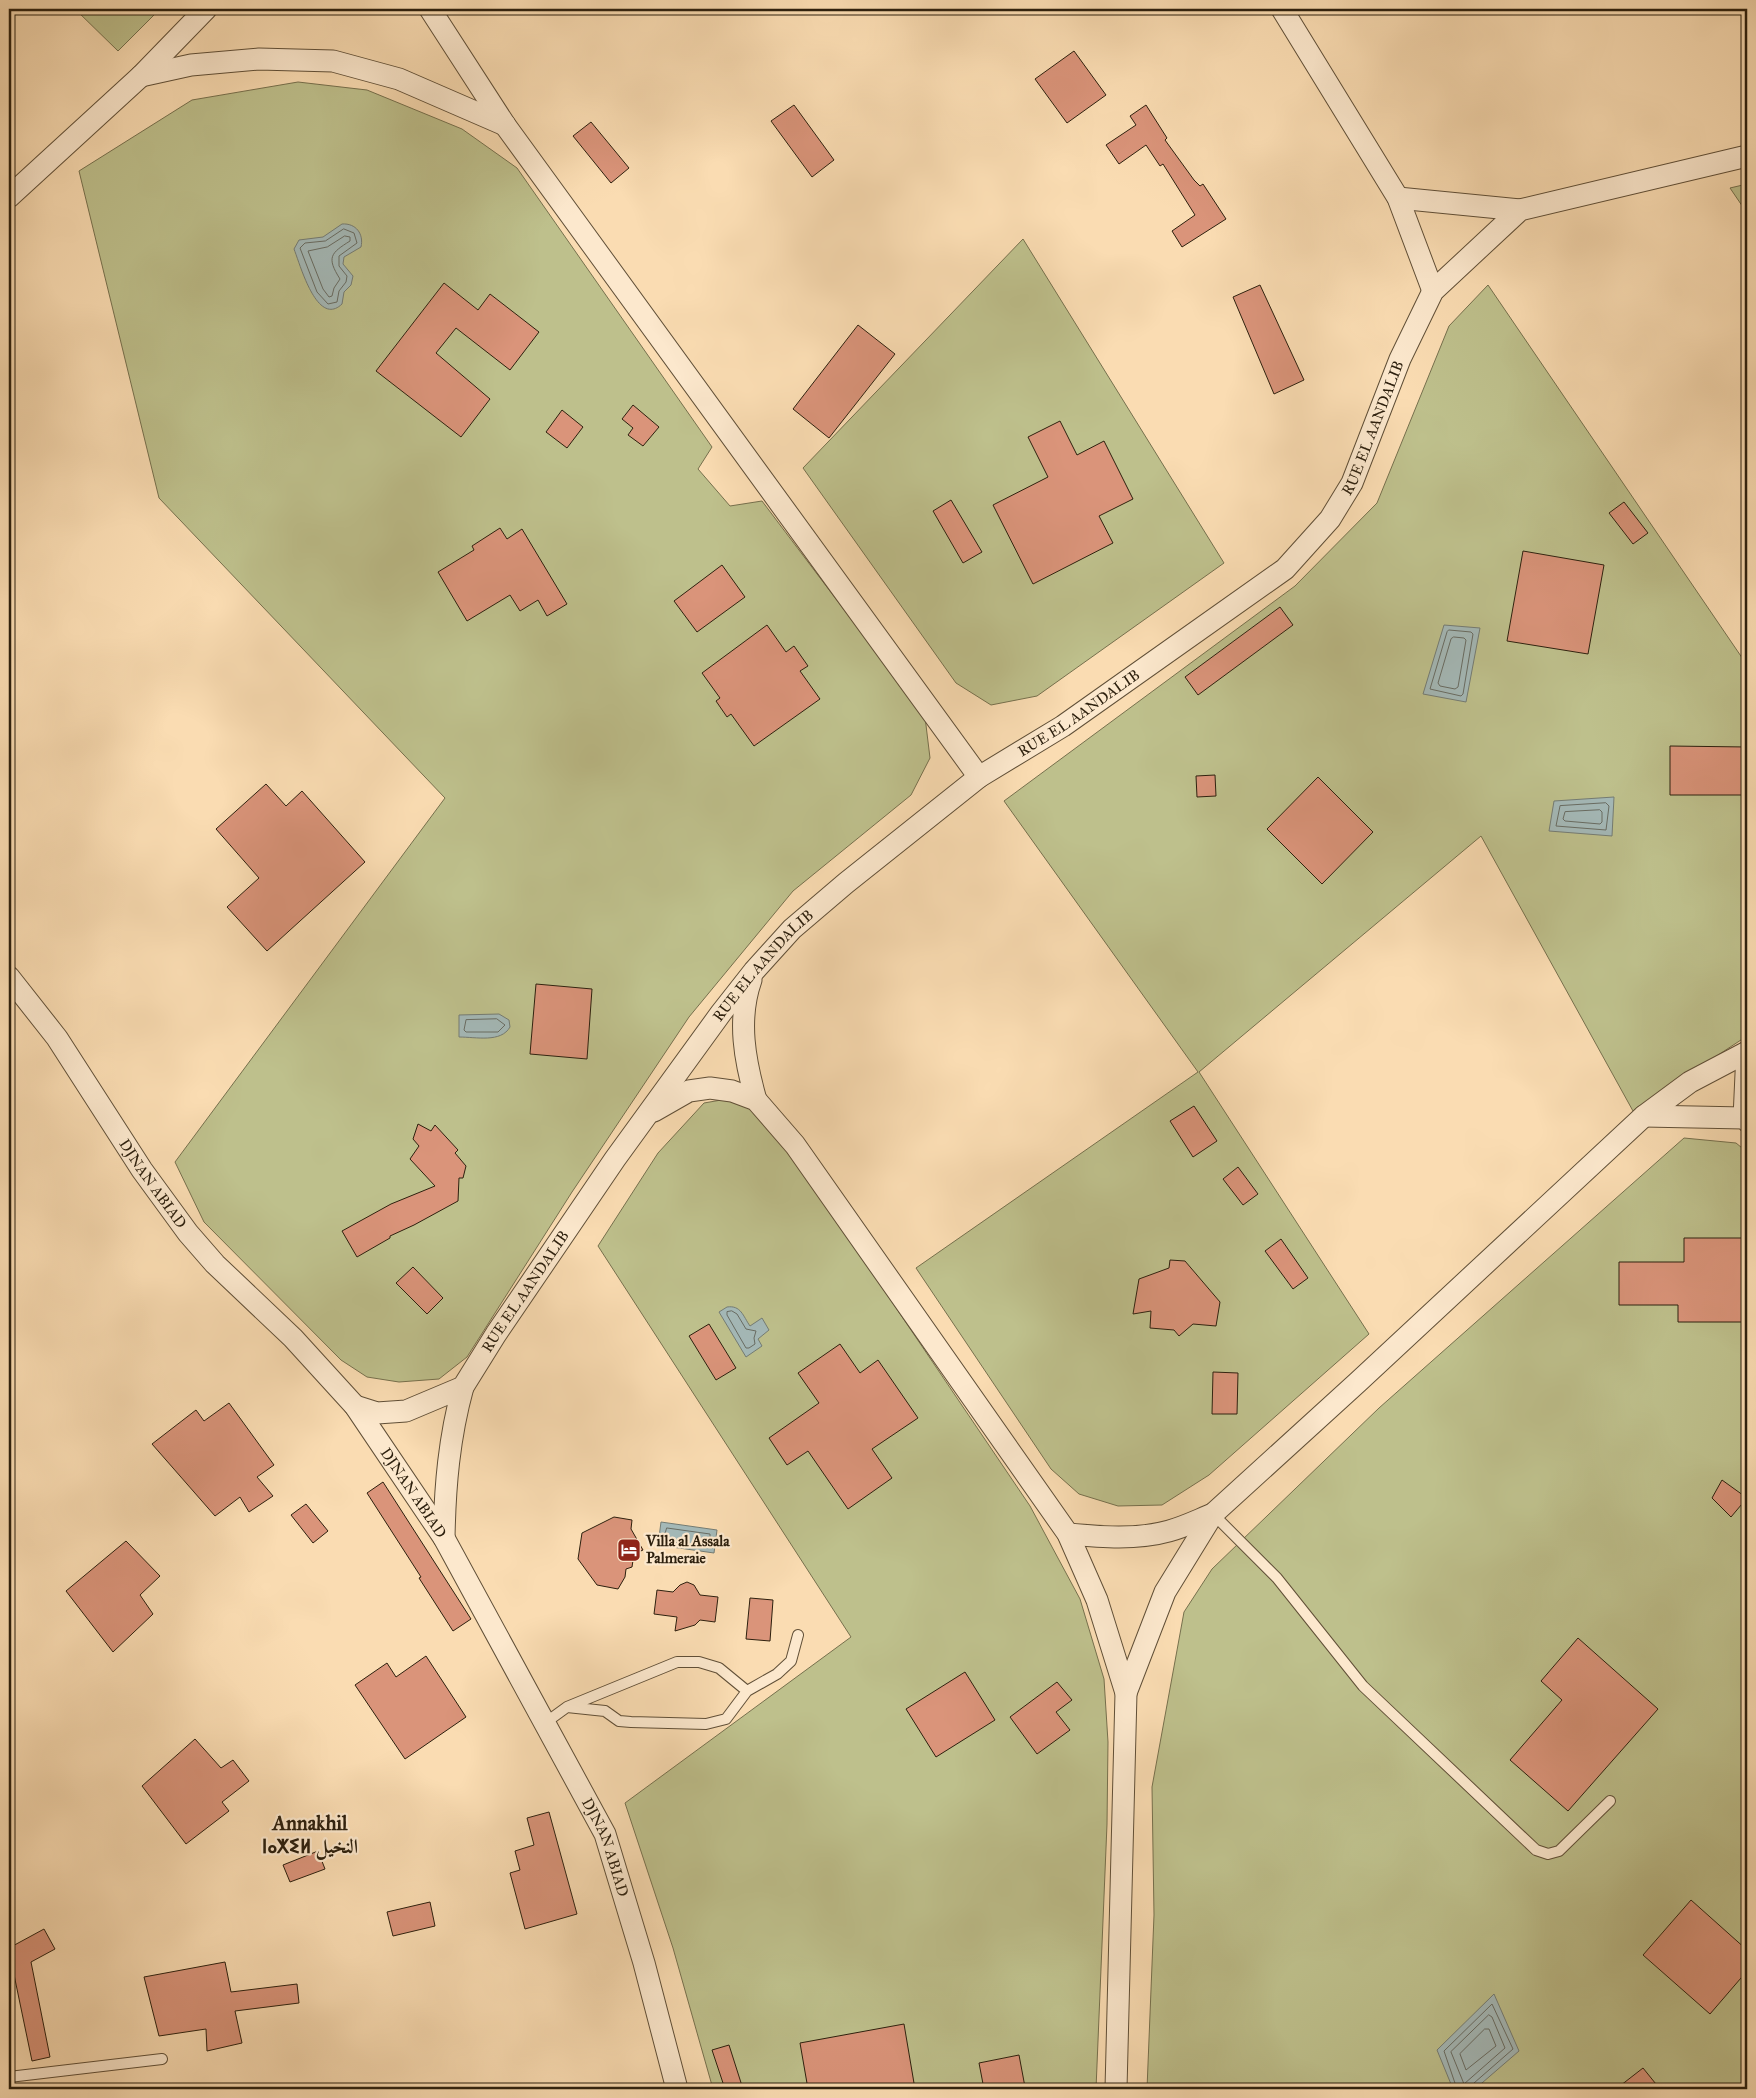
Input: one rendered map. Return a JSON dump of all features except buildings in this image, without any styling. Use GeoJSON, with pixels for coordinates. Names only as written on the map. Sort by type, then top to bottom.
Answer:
{"type":"FeatureCollection","features":[{"type":"Feature","properties":{"kind":"street"},"geometry":{"type":"LineString","coordinates":[[9,197],[141,76],[206,9]]}},
{"type":"Feature","properties":{"kind":"street"},"geometry":{"type":"LineString","coordinates":[[430,9],[505,125],[979,777]]}},
{"type":"Feature","properties":{"kind":"street"},"geometry":{"type":"LineString","coordinates":[[1282,9],[1398,198],[1434,291]]}},
{"type":"Feature","properties":{"kind":"street"},"geometry":{"type":"LineString","coordinates":[[141,76],[191,65],[249,60],[332,61],[399,79],[505,125]]}},
{"type":"Feature","properties":{"kind":"street","name":"RUE EL AANDALIB"},"geometry":{"type":"LineString","coordinates":[[444,1538],[445,1483],[455,1418],[463,1387],[528,1286],[645,1117],[754,971],[792,929],[846,883],[979,777],[1063,726],[1285,569],[1330,519],[1352,483],[1400,359],[1434,291],[1520,210],[1747,156]]}},
{"type":"Feature","properties":{"kind":"street"},"geometry":{"type":"LineString","coordinates":[[1398,198],[1520,210]]}},
{"type":"Feature","properties":{"kind":"street"},"geometry":{"type":"LineString","coordinates":[[754,971],[745,998],[743,1028],[748,1074],[756,1100],[795,1145],[1068,1534],[1097,1600],[1126,1692],[1116,2089]]}},
{"type":"Feature","properties":{"kind":"street","name":"DJNAN ABIAD"},"geometry":{"type":"LineString","coordinates":[[9,977],[57,1038],[142,1170],[188,1234],[215,1264],[293,1338],[355,1406],[444,1538],[605,1834],[644,1963],[677,2089]]}},
{"type":"Feature","properties":{"kind":"street"},"geometry":{"type":"LineString","coordinates":[[1126,1692],[1165,1592],[1213,1514],[1365,1376],[1644,1116],[1690,1082],[1747,1052],[1746,1120],[1644,1116]]}},
{"type":"Feature","properties":{"kind":"street"},"geometry":{"type":"LineString","coordinates":[[645,1117],[689,1091],[710,1088],[732,1092],[756,1100]]}},
{"type":"Feature","properties":{"kind":"street"},"geometry":{"type":"LineString","coordinates":[[355,1406],[377,1412],[406,1412],[463,1387]]}},
{"type":"Feature","properties":{"kind":"street"},"geometry":{"type":"LineString","coordinates":[[1068,1534],[1099,1537],[1136,1536],[1168,1531],[1213,1514]]}},
{"type":"Feature","properties":{"kind":"lane"},"geometry":{"type":"LineString","coordinates":[[1213,1514],[1277,1578],[1363,1686],[1536,1850],[1548,1854],[1559,1851],[1610,1801]]}},
{"type":"Feature","properties":{"kind":"lane"},"geometry":{"type":"LineString","coordinates":[[567,1707],[605,1711],[619,1721],[706,1724],[726,1719],[747,1691],[777,1674],[791,1661],[798,1635]]}},
{"type":"Feature","properties":{"kind":"lane"},"geometry":{"type":"LineString","coordinates":[[545,1722],[567,1707],[677,1662],[699,1662],[719,1668],[747,1691]]}},
{"type":"Feature","properties":{"kind":"lane"},"geometry":{"type":"LineString","coordinates":[[9,2077],[162,2059]]}},
{"type":"Feature","properties":{"kind":"green space"},"geometry":{"type":"Polygon","coordinates":[[[75,9],[160,9],[118,51],[75,9]]]}},
{"type":"Feature","properties":{"kind":"green space"},"geometry":{"type":"Polygon","coordinates":[[[298,82],[367,90],[462,129],[517,168],[712,447],[698,469],[730,506],[762,501],[925,717],[930,758],[911,795],[793,891],[689,1017],[572,1192],[467,1357],[439,1379],[399,1382],[367,1377],[341,1360],[204,1222],[175,1162],[445,798],[159,498],[79,171],[192,100],[298,82]]]}},
{"type":"Feature","properties":{"kind":"green space"},"geometry":{"type":"Polygon","coordinates":[[[1747,184],[1747,213],[1730,188],[1747,184]]]}},
{"type":"Feature","properties":{"kind":"green space"},"geometry":{"type":"Polygon","coordinates":[[[1023,239],[1224,563],[1037,696],[991,705],[956,683],[803,468],[1023,239]]]}},
{"type":"Feature","properties":{"kind":"green space"},"geometry":{"type":"Polygon","coordinates":[[[1488,285],[1747,665],[1747,1036],[1633,1111],[1481,836],[1199,1072],[1369,1334],[1209,1475],[1162,1505],[1118,1506],[1079,1494],[1051,1469],[916,1268],[1198,1072],[1004,801],[1295,586],[1377,503],[1449,326],[1488,285]]]}},
{"type":"Feature","properties":{"kind":"green space"},"geometry":{"type":"Polygon","coordinates":[[[727,1099],[747,1107],[771,1123],[1030,1506],[1080,1599],[1104,1679],[1108,1742],[1107,1824],[1096,2089],[713,2089],[673,1948],[625,1803],[851,1637],[598,1246],[658,1153],[704,1103],[727,1099]]]}},
{"type":"Feature","properties":{"kind":"green space"},"geometry":{"type":"Polygon","coordinates":[[[1684,1138],[1736,1143],[1747,1152],[1747,2089],[1147,2089],[1154,1915],[1152,1787],[1184,1612],[1212,1569],[1379,1408],[1684,1138]]]}},
{"type":"Feature","properties":{"kind":"water"},"geometry":{"type":"Polygon","coordinates":[[[342,224],[351,225],[358,230],[362,242],[361,247],[344,257],[343,264],[353,276],[351,285],[344,292],[342,304],[333,309],[325,308],[317,301],[311,291],[294,249],[299,240],[323,237],[342,224]]]}},
{"type":"Feature","properties":{"kind":"water"},"geometry":{"type":"Polygon","coordinates":[[[1444,625],[1480,628],[1466,702],[1423,694],[1444,625]]]}},
{"type":"Feature","properties":{"kind":"water"},"geometry":{"type":"Polygon","coordinates":[[[1614,797],[1612,836],[1549,831],[1554,801],[1614,797]]]}},
{"type":"Feature","properties":{"kind":"water"},"geometry":{"type":"Polygon","coordinates":[[[499,1014],[509,1020],[510,1027],[501,1035],[488,1038],[459,1037],[459,1015],[499,1014]]]}},
{"type":"Feature","properties":{"kind":"water"},"geometry":{"type":"Polygon","coordinates":[[[727,1307],[739,1309],[750,1326],[762,1318],[769,1330],[758,1339],[762,1346],[746,1357],[719,1312],[727,1307]]]}},
{"type":"Feature","properties":{"kind":"water"},"geometry":{"type":"Polygon","coordinates":[[[661,1522],[717,1530],[714,1553],[658,1545],[661,1522]]]}},
{"type":"Feature","properties":{"kind":"water"},"geometry":{"type":"Polygon","coordinates":[[[1494,1994],[1519,2051],[1475,2089],[1453,2089],[1437,2050],[1494,1994]]]}},
{"type":"Feature","properties":{"kind":"place","name":"Villa al Assala Palmeraie"},"geometry":{"type":"Point","coordinates":[629,1550]}},
{"type":"Feature","properties":{"kind":"district","name":"Annakhil ⵏⴰⵅⵉⵍ النخيل"},"geometry":{"type":"Point","coordinates":[310,1834]}}]}
